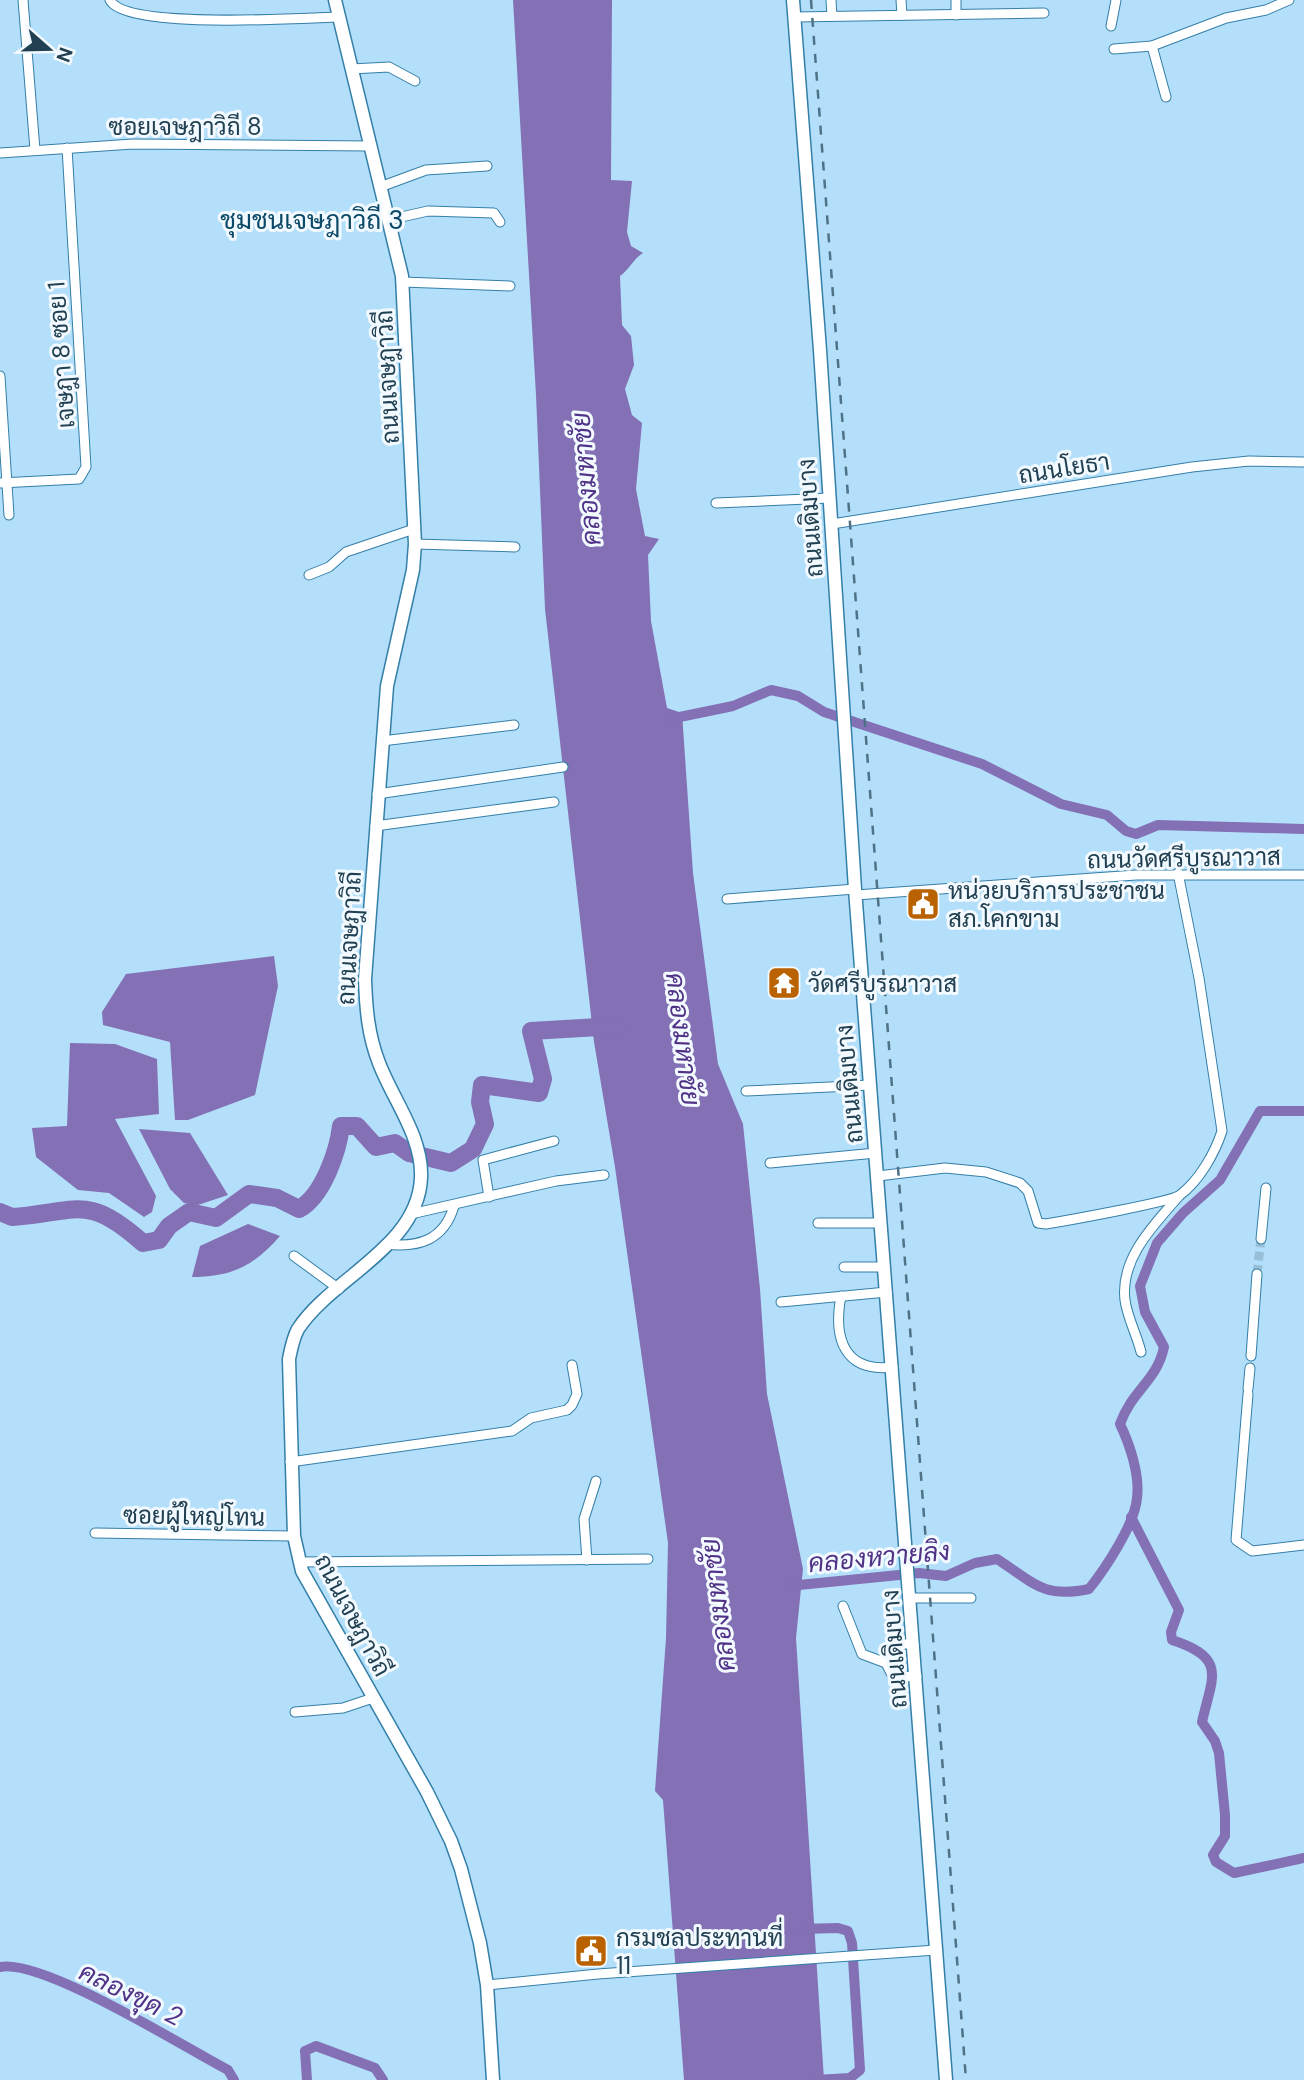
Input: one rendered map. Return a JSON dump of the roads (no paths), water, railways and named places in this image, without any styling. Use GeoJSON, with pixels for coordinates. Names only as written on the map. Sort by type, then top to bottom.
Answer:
{"type":"FeatureCollection","features":[{"type":"Feature","properties":{"kind":"street"},"geometry":{"type":"LineString","coordinates":[[23,0],[35,150]]}},
{"type":"Feature","properties":{"kind":"street"},"geometry":{"type":"LineString","coordinates":[[110,0],[127,13],[152,16],[230,21],[339,17]]}},
{"type":"Feature","properties":{"kind":"street","name":"ถนนเจษฎาวิถี"},"geometry":{"type":"LineString","coordinates":[[335,0],[403,282],[415,544],[413,570],[391,661],[377,794],[365,979],[366,1018],[379,1063],[417,1149],[421,1170],[419,1193],[411,1214],[386,1244],[305,1320],[292,1343],[289,1359],[293,1536],[305,1578],[427,1792],[451,1841],[474,1917],[487,1985],[494,2080]]}},
{"type":"Feature","properties":{"kind":"street","name":"ถนนเดิมบาง"},"geometry":{"type":"LineString","coordinates":[[793,0],[832,524],[855,892],[946,2080]]}},
{"type":"Feature","properties":{"kind":"street"},"geometry":{"type":"LineString","coordinates":[[831,0],[832,16]]}},
{"type":"Feature","properties":{"kind":"street"},"geometry":{"type":"LineString","coordinates":[[901,0],[902,15]]}},
{"type":"Feature","properties":{"kind":"street"},"geometry":{"type":"LineString","coordinates":[[956,0],[956,15]]}},
{"type":"Feature","properties":{"kind":"street"},"geometry":{"type":"LineString","coordinates":[[1111,26],[1116,0]]}},
{"type":"Feature","properties":{"kind":"street"},"geometry":{"type":"LineString","coordinates":[[1114,49],[1152,46],[1226,18],[1266,10],[1289,0]]}},
{"type":"Feature","properties":{"kind":"street"},"geometry":{"type":"LineString","coordinates":[[795,17],[1044,13]]}},
{"type":"Feature","properties":{"kind":"street"},"geometry":{"type":"LineString","coordinates":[[1152,46],[1167,97]]}},
{"type":"Feature","properties":{"kind":"street"},"geometry":{"type":"LineString","coordinates":[[351,69],[389,67],[415,81]]}},
{"type":"Feature","properties":{"kind":"street","name":"ซอยเจษฎาวิถี 8"},"geometry":{"type":"LineString","coordinates":[[0,153],[195,144],[370,146]]}},
{"type":"Feature","properties":{"kind":"street","name":"เจษฎา 8 ซอย 1"},"geometry":{"type":"LineString","coordinates":[[4,483],[79,480],[86,467],[66,148]]}},
{"type":"Feature","properties":{"kind":"street"},"geometry":{"type":"LineString","coordinates":[[380,187],[426,170],[487,166]]}},
{"type":"Feature","properties":{"kind":"street"},"geometry":{"type":"LineString","coordinates":[[388,220],[428,211],[494,213],[500,222]]}},
{"type":"Feature","properties":{"kind":"street"},"geometry":{"type":"LineString","coordinates":[[403,282],[510,286]]}},
{"type":"Feature","properties":{"kind":"street"},"geometry":{"type":"LineString","coordinates":[[0,376],[4,483],[9,515]]}},
{"type":"Feature","properties":{"kind":"street","name":"ถนนโยธา"},"geometry":{"type":"LineString","coordinates":[[832,524],[1192,467],[1249,460],[1304,462]]}},
{"type":"Feature","properties":{"kind":"street"},"geometry":{"type":"LineString","coordinates":[[716,503],[830,498]]}},
{"type":"Feature","properties":{"kind":"street"},"geometry":{"type":"LineString","coordinates":[[309,575],[329,567],[346,552],[414,529]]}},
{"type":"Feature","properties":{"kind":"street"},"geometry":{"type":"LineString","coordinates":[[415,544],[514,547]]}},
{"type":"Feature","properties":{"kind":"street"},"geometry":{"type":"LineString","coordinates":[[382,741],[514,724]]}},
{"type":"Feature","properties":{"kind":"street"},"geometry":{"type":"LineString","coordinates":[[377,794],[563,767]]}},
{"type":"Feature","properties":{"kind":"street"},"geometry":{"type":"LineString","coordinates":[[375,825],[554,802]]}},
{"type":"Feature","properties":{"kind":"street"},"geometry":{"type":"LineString","coordinates":[[1141,1352],[1125,1301],[1125,1280],[1131,1260],[1142,1241],[1207,1164],[1222,1131],[1199,978],[1178,873]]}},
{"type":"Feature","properties":{"kind":"street","name":"ถนนวัดศรีบูรณาวาส"},"geometry":{"type":"LineString","coordinates":[[727,899],[1178,873],[1304,875]]}},
{"type":"Feature","properties":{"kind":"street"},"geometry":{"type":"LineString","coordinates":[[746,1091],[871,1085]]}},
{"type":"Feature","properties":{"kind":"street"},"geometry":{"type":"LineString","coordinates":[[489,1198],[484,1160],[554,1141]]}},
{"type":"Feature","properties":{"kind":"street"},"geometry":{"type":"LineString","coordinates":[[770,1163],[876,1153]]}},
{"type":"Feature","properties":{"kind":"street"},"geometry":{"type":"LineString","coordinates":[[878,1176],[945,1168],[986,1172],[1020,1183],[1028,1191],[1038,1223],[1056,1223],[1179,1196]]}},
{"type":"Feature","properties":{"kind":"street"},"geometry":{"type":"LineString","coordinates":[[411,1214],[556,1181],[604,1174]]}},
{"type":"Feature","properties":{"kind":"street"},"geometry":{"type":"LineString","coordinates":[[1261,1239],[1266,1188]]}},
{"type":"Feature","properties":{"kind":"street"},"geometry":{"type":"LineString","coordinates":[[386,1244],[405,1247],[429,1240],[442,1231],[454,1206]]}},
{"type":"Feature","properties":{"kind":"street"},"geometry":{"type":"LineString","coordinates":[[818,1223],[881,1223]]}},
{"type":"Feature","properties":{"kind":"street"},"geometry":{"type":"LineString","coordinates":[[294,1256],[339,1289]]}},
{"type":"Feature","properties":{"kind":"street"},"geometry":{"type":"LineString","coordinates":[[844,1267],[885,1266]]}},
{"type":"Feature","properties":{"kind":"street"},"geometry":{"type":"LineString","coordinates":[[1251,1356],[1257,1274]]}},
{"type":"Feature","properties":{"kind":"street"},"geometry":{"type":"LineString","coordinates":[[781,1302],[887,1292]]}},
{"type":"Feature","properties":{"kind":"street"},"geometry":{"type":"LineString","coordinates":[[841,1296],[838,1311],[841,1340],[856,1363],[866,1368],[893,1367]]}},
{"type":"Feature","properties":{"kind":"street"},"geometry":{"type":"LineString","coordinates":[[290,1462],[512,1431],[531,1418],[567,1410],[572,1405],[577,1394],[572,1365]]}},
{"type":"Feature","properties":{"kind":"street"},"geometry":{"type":"LineString","coordinates":[[1250,1368],[1236,1540],[1252,1551],[1304,1545]]}},
{"type":"Feature","properties":{"kind":"street"},"geometry":{"type":"LineString","coordinates":[[587,1560],[584,1519],[596,1481]]}},
{"type":"Feature","properties":{"kind":"street","name":"ซอยผู้ใหญ่โทน"},"geometry":{"type":"LineString","coordinates":[[95,1532],[293,1536]]}},
{"type":"Feature","properties":{"kind":"street"},"geometry":{"type":"LineString","coordinates":[[299,1562],[648,1559]]}},
{"type":"Feature","properties":{"kind":"street"},"geometry":{"type":"LineString","coordinates":[[911,1598],[971,1598]]}},
{"type":"Feature","properties":{"kind":"street"},"geometry":{"type":"LineString","coordinates":[[843,1606],[862,1654],[886,1664],[891,1673],[917,1676]]}},
{"type":"Feature","properties":{"kind":"street"},"geometry":{"type":"LineString","coordinates":[[886,1664],[893,1648],[901,1643],[914,1644]]}},
{"type":"Feature","properties":{"kind":"street"},"geometry":{"type":"LineString","coordinates":[[295,1713],[343,1708],[373,1698]]}},
{"type":"Feature","properties":{"kind":"street"},"geometry":{"type":"LineString","coordinates":[[487,1985],[598,1974],[936,1950]]}},
{"type":"Feature","properties":{"kind":"water","name":"คลองมหาชัย"},"geometry":{"type":"Polygon","coordinates":[[[513,0],[612,0],[611,180],[632,181],[627,232],[631,246],[643,253],[620,276],[622,325],[631,336],[634,365],[625,389],[632,415],[642,423],[636,489],[645,536],[659,539],[648,555],[651,621],[667,708],[682,713],[693,873],[718,1064],[743,1124],[760,1289],[767,1394],[803,1569],[796,1638],[824,2080],[684,2080],[663,1800],[655,1791],[666,1638],[668,1543],[615,1167],[594,1042],[545,609],[536,395],[513,0]]]}},
{"type":"Feature","properties":{"kind":"water"},"geometry":{"type":"Polygon","coordinates":[[[274,956],[278,986],[255,1095],[188,1120],[175,1120],[170,1042],[103,1025],[102,1012],[126,974],[274,956]]]}},
{"type":"Feature","properties":{"kind":"water"},"geometry":{"type":"Polygon","coordinates":[[[70,1043],[115,1044],[157,1059],[159,1114],[115,1119],[156,1196],[152,1212],[144,1217],[109,1193],[78,1190],[36,1157],[32,1128],[67,1126],[70,1043]]]}},
{"type":"Feature","properties":{"kind":"water"},"geometry":{"type":"Polygon","coordinates":[[[139,1129],[190,1133],[228,1195],[198,1205],[184,1203],[170,1189],[139,1129]]]}},
{"type":"Feature","properties":{"kind":"water"},"geometry":{"type":"Polygon","coordinates":[[[248,1224],[280,1236],[261,1255],[241,1268],[219,1275],[192,1277],[200,1246],[248,1224]]]}},
{"type":"Feature","properties":{"kind":"waterway"},"geometry":{"type":"LineString","coordinates":[[670,719],[733,706],[771,690],[798,696],[824,712],[982,764],[1061,804],[1107,815],[1126,831],[1136,834],[1158,825],[1304,829]]}},
{"type":"Feature","properties":{"kind":"waterway"},"geometry":{"type":"LineString","coordinates":[[0,1212],[12,1217],[81,1209],[94,1211],[124,1227],[143,1243],[159,1240],[169,1226],[189,1212],[216,1218],[249,1194],[277,1198],[299,1209],[308,1203],[322,1184],[337,1148],[341,1126],[357,1126],[376,1147],[395,1143],[409,1153],[451,1163],[473,1149],[485,1124],[480,1102],[482,1085],[539,1093],[543,1079],[531,1031],[616,1026]]}},
{"type":"Feature","properties":{"kind":"waterway","name":"คลองหวายลิง"},"geometry":{"type":"LineString","coordinates":[[789,1586],[919,1573],[946,1576],[975,1563],[997,1559],[1049,1590],[1073,1592],[1089,1589],[1118,1546],[1135,1509],[1138,1489],[1136,1470],[1120,1424],[1131,1402],[1156,1369],[1164,1347],[1145,1312],[1140,1286],[1157,1243],[1183,1213],[1220,1180],[1260,1111],[1304,1111]]}},
{"type":"Feature","properties":{"kind":"waterway"},"geometry":{"type":"LineString","coordinates":[[1131,1517],[1179,1610],[1171,1632],[1172,1640],[1202,1654],[1212,1671],[1202,1722],[1215,1741],[1219,1753],[1225,1836],[1213,1855],[1216,1862],[1234,1873],[1304,1858]]}},
{"type":"Feature","properties":{"kind":"waterway"},"geometry":{"type":"LineString","coordinates":[[802,1929],[838,1928],[848,1931],[852,1943],[860,2070],[850,2078],[815,2080]]}},
{"type":"Feature","properties":{"kind":"waterway","name":"คลองขุด 2"},"geometry":{"type":"LineString","coordinates":[[0,1967],[20,1968],[79,1990],[228,2070],[234,2080]]}},
{"type":"Feature","properties":{"kind":"waterway","name":"คลองขุด 2"},"geometry":{"type":"LineString","coordinates":[[307,2080],[305,2051],[316,2046],[375,2068],[383,2080]]}},
{"type":"Feature","properties":{"kind":"tunnel"},"geometry":{"type":"LineString","coordinates":[[1257,1274],[1261,1239]]}},
{"type":"Feature","properties":{"kind":"railway"},"geometry":{"type":"LineString","coordinates":[[811,0],[966,2080]]}},
{"type":"Feature","properties":{"kind":"place","name":"หน่วยบริการประชาชน สภ.โคกขาม"},"geometry":{"type":"Point","coordinates":[923,904]}},
{"type":"Feature","properties":{"kind":"place","name":"วัดศรีบูรณาวาส"},"geometry":{"type":"Point","coordinates":[784,983]}},
{"type":"Feature","properties":{"kind":"place","name":"กรมชลประทานที่ 11"},"geometry":{"type":"Point","coordinates":[591,1951]}},
{"type":"Feature","properties":{"kind":"district","name":"ชุมชนเจษฎาวิถี 3"},"geometry":{"type":"Point","coordinates":[312,220]}}]}
